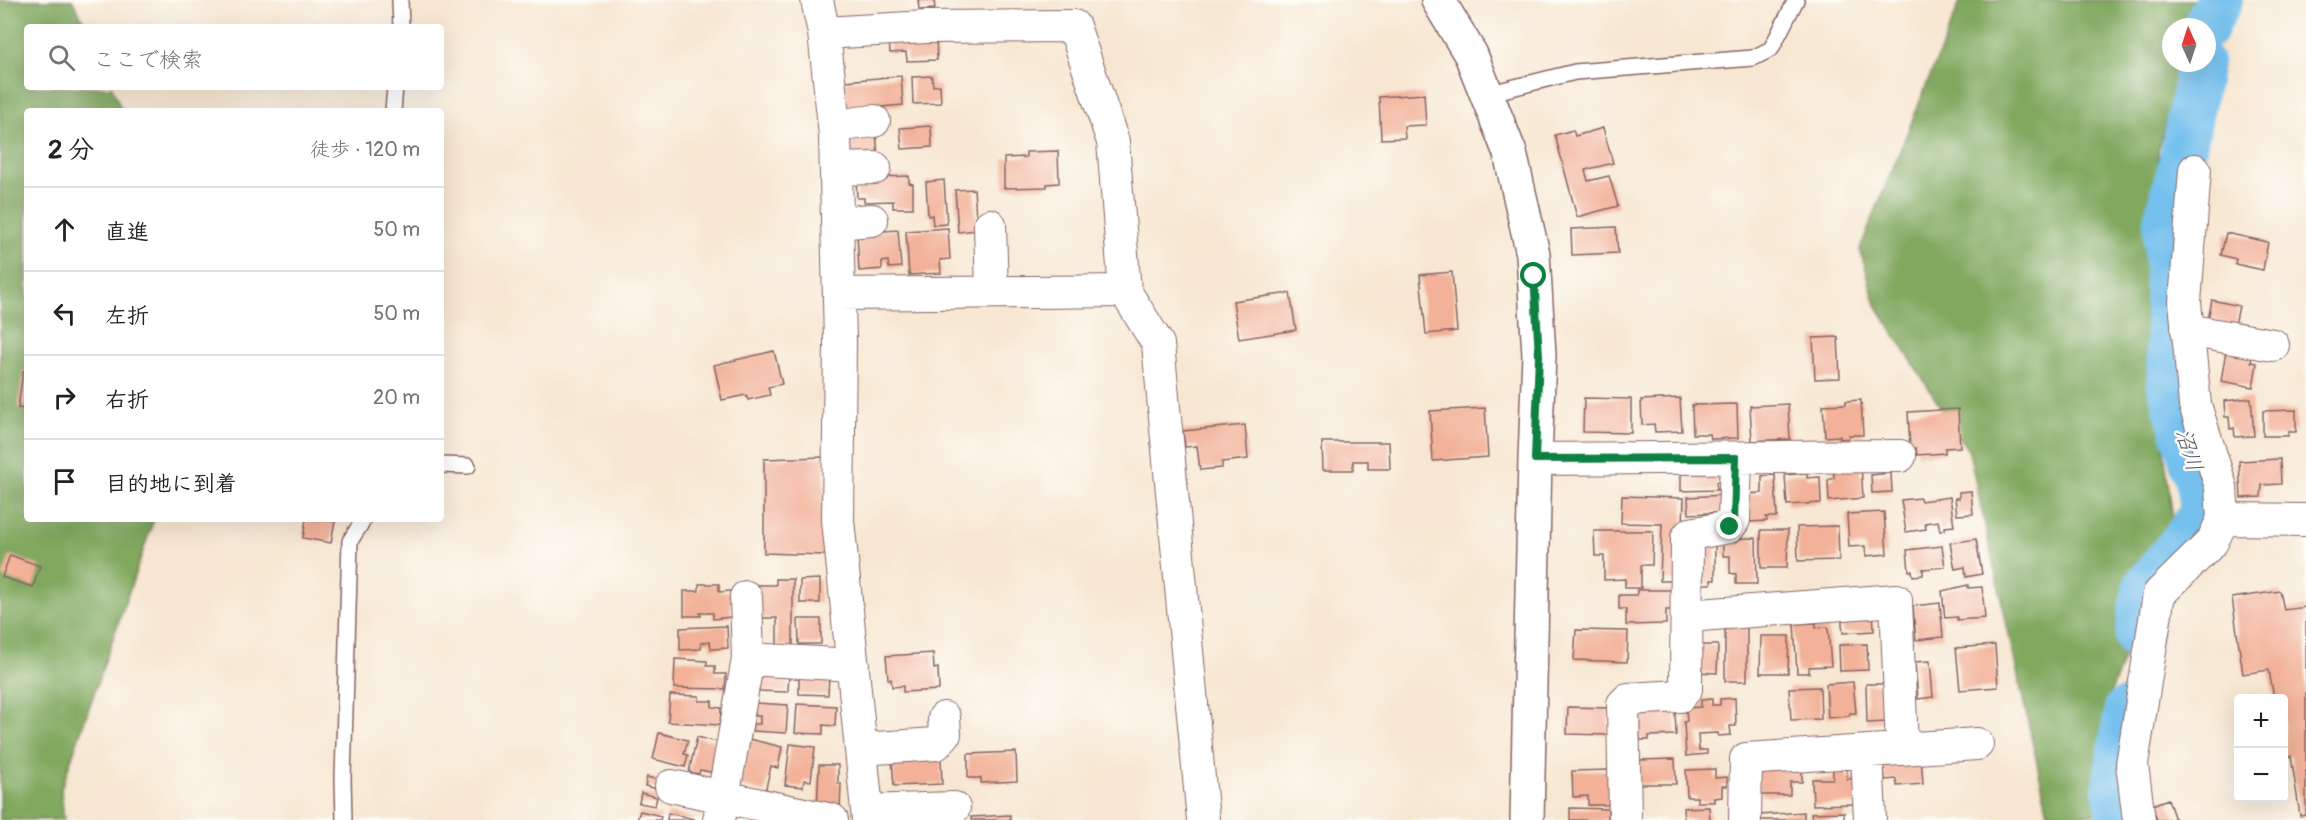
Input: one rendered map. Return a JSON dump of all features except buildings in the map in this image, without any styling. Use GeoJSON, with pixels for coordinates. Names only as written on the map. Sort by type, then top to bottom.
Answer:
{"type":"FeatureCollection","features":[{"type":"Feature","properties":{"kind":"street"},"geometry":{"type":"LineString","coordinates":[[817,0],[824,33],[836,169],[839,294],[838,520],[867,816],[954,808]]}},
{"type":"Feature","properties":{"kind":"street"},"geometry":{"type":"LineString","coordinates":[[1438,0],[1472,55],[1510,153],[1533,254],[1539,355],[1527,820]]}},
{"type":"Feature","properties":{"kind":"street"},"geometry":{"type":"LineString","coordinates":[[824,33],[926,27],[1074,26],[1113,142],[1125,291],[1158,344],[1203,820]]}},
{"type":"Feature","properties":{"kind":"street"},"geometry":{"type":"LineString","coordinates":[[834,126],[873,121]]}},
{"type":"Feature","properties":{"kind":"street"},"geometry":{"type":"LineString","coordinates":[[836,169],[875,168]]}},
{"type":"Feature","properties":{"kind":"street"},"geometry":{"type":"LineString","coordinates":[[2139,820],[2132,764],[2159,594],[2212,542],[2223,519],[2222,487],[2194,405],[2187,330],[2185,302],[2195,170]]}},
{"type":"Feature","properties":{"kind":"street"},"geometry":{"type":"LineString","coordinates":[[837,223],[872,220]]}},
{"type":"Feature","properties":{"kind":"street"},"geometry":{"type":"LineString","coordinates":[[990,225],[992,292]]}},
{"type":"Feature","properties":{"kind":"street"},"geometry":{"type":"LineString","coordinates":[[839,294],[1125,291]]}},
{"type":"Feature","properties":{"kind":"street"},"geometry":{"type":"LineString","coordinates":[[2187,330],[2273,345]]}},
{"type":"Feature","properties":{"kind":"street"},"geometry":{"type":"LineString","coordinates":[[1535,459],[1900,456]]}},
{"type":"Feature","properties":{"kind":"street"},"geometry":{"type":"LineString","coordinates":[[1625,820],[1623,704],[1628,699],[1680,696],[1686,689],[1687,538],[1690,534],[1730,527],[1734,520],[1736,458]]}},
{"type":"Feature","properties":{"kind":"street"},"geometry":{"type":"LineString","coordinates":[[2223,519],[2306,520]]}},
{"type":"Feature","properties":{"kind":"street"},"geometry":{"type":"LineString","coordinates":[[722,809],[748,659],[746,597]]}},
{"type":"Feature","properties":{"kind":"street"},"geometry":{"type":"LineString","coordinates":[[1687,616],[1896,600],[1902,749]]}},
{"type":"Feature","properties":{"kind":"street"},"geometry":{"type":"LineString","coordinates":[[748,659],[853,665]]}},
{"type":"Feature","properties":{"kind":"street"},"geometry":{"type":"LineString","coordinates":[[861,749],[936,744],[945,734],[944,718]]}},
{"type":"Feature","properties":{"kind":"street"},"geometry":{"type":"LineString","coordinates":[[1744,820],[1746,759],[1977,744]]}},
{"type":"Feature","properties":{"kind":"street"},"geometry":{"type":"LineString","coordinates":[[1867,752],[1870,820]]}},
{"type":"Feature","properties":{"kind":"street"},"geometry":{"type":"LineString","coordinates":[[671,786],[722,809],[832,820]]}},
{"type":"Feature","properties":{"kind":"lane"},"geometry":{"type":"LineString","coordinates":[[400,0],[401,24]]}},
{"type":"Feature","properties":{"kind":"lane"},"geometry":{"type":"LineString","coordinates":[[1487,94],[1575,72],[1753,58],[1771,49],[1796,0]]}},
{"type":"Feature","properties":{"kind":"lane"},"geometry":{"type":"LineString","coordinates":[[393,108],[395,90]]}},
{"type":"Feature","properties":{"kind":"lane"},"geometry":{"type":"LineString","coordinates":[[444,465],[468,466]]}},
{"type":"Feature","properties":{"kind":"lane"},"geometry":{"type":"LineString","coordinates":[[344,820],[343,778],[350,541],[362,522]]}},
{"type":"Feature","properties":{"kind":"green space"},"geometry":{"type":"Polygon","coordinates":[[[0,0],[72,0],[85,24],[24,24],[24,90],[113,90],[121,108],[24,108],[24,522],[153,522],[61,789],[64,820],[0,820],[0,0]]]}},
{"type":"Feature","properties":{"kind":"green space"},"geometry":{"type":"Polygon","coordinates":[[[1961,0],[2202,0],[2197,18],[2162,18],[2162,72],[2181,72],[2158,150],[2164,451],[2174,528],[2142,604],[2106,707],[2120,812],[2049,818],[1969,452],[1876,305],[1860,249],[1961,0]]]}},
{"type":"Feature","properties":{"kind":"waterway","name":"沼川"},"geometry":{"type":"LineString","coordinates":[[2210,18],[2220,0]]}},
{"type":"Feature","properties":{"kind":"waterway","name":"沼川"},"geometry":{"type":"LineString","coordinates":[[2138,637],[2147,586],[2185,539],[2203,512],[2200,487],[2170,387],[2166,221],[2179,173],[2198,72]]}},
{"type":"Feature","properties":{"kind":"waterway","name":"沼川"},"geometry":{"type":"LineString","coordinates":[[2121,820],[2115,788],[2127,710]]}},
{"type":"Feature","properties":{"kind":"route"},"geometry":{"type":"LineString","coordinates":[[1534,276],[1539,355],[1535,459],[1736,458],[1734,520],[1730,527]]}}]}
